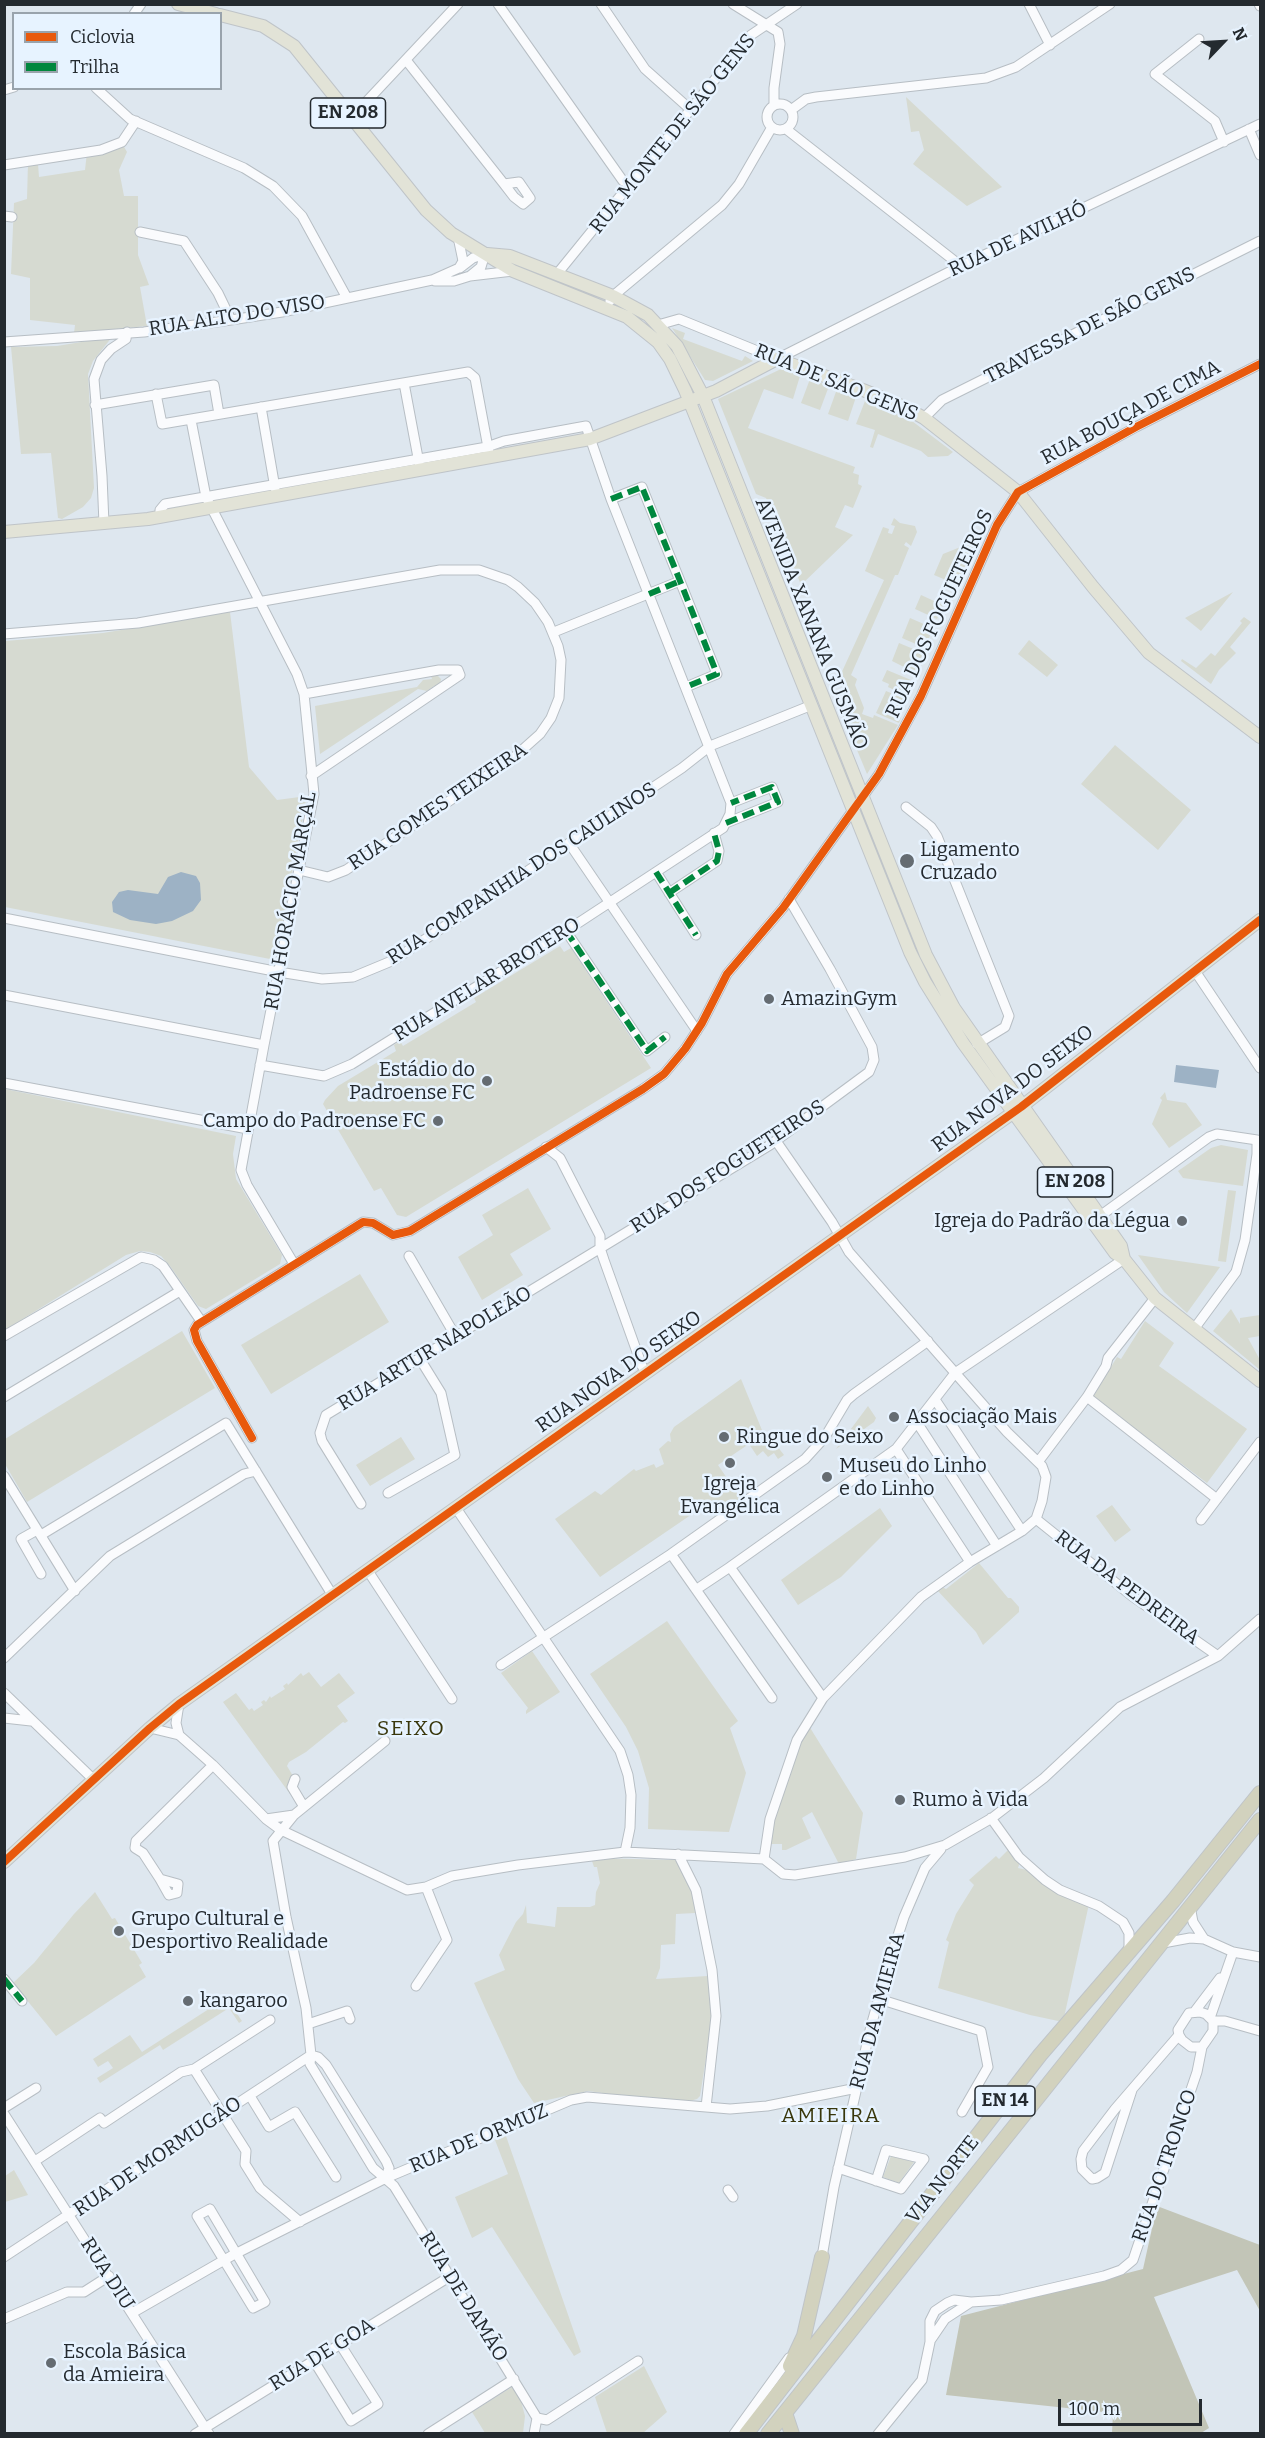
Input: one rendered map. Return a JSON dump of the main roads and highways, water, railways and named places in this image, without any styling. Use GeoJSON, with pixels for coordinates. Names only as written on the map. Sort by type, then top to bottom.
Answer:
{"type":"FeatureCollection","features":[{"type":"Feature","properties":{"kind":"highway","name":"VIA NORTE"},"geometry":{"type":"LineString","coordinates":[[746,2433],[1040,2055],[1260,1793]]}},
{"type":"Feature","properties":{"kind":"highway","name":"VIA NORTE"},"geometry":{"type":"LineString","coordinates":[[768,2433],[1260,1820]]}},
{"type":"Feature","properties":{"kind":"highway"},"geometry":{"type":"LineString","coordinates":[[759,2416],[795,2360],[804,2336],[822,2257]]}},
{"type":"Feature","properties":{"kind":"highway"},"geometry":{"type":"LineString","coordinates":[[784,2413],[792,2433]]}},
{"type":"Feature","properties":{"kind":"main road"},"geometry":{"type":"LineString","coordinates":[[178,4],[208,12]]}},
{"type":"Feature","properties":{"kind":"main road","name":"EN 208"},"geometry":{"type":"LineString","coordinates":[[222,16],[263,26],[287,40],[426,210],[458,237],[513,271],[610,302]]}},
{"type":"Feature","properties":{"kind":"main road","name":"EN 208"},"geometry":{"type":"LineString","coordinates":[[485,254],[510,256],[557,274],[610,302],[627,317],[653,329]]}},
{"type":"Feature","properties":{"kind":"main road","name":"AVENIDA XANANA GUSMÃO"},"geometry":{"type":"LineString","coordinates":[[653,329],[677,346],[703,396],[926,955],[954,1008],[1017,1110]]}},
{"type":"Feature","properties":{"kind":"main road","name":"AVENIDA XANANA GUSMÃO"},"geometry":{"type":"LineString","coordinates":[[653,329],[670,359],[689,402],[854,807],[910,952],[925,982],[963,1043],[1017,1110]]}},
{"type":"Feature","properties":{"kind":"main road","name":"RUA DE SÃO GENS"},"geometry":{"type":"LineString","coordinates":[[703,396],[777,359],[888,400],[924,418],[1018,492],[1136,640],[1149,653],[1260,737]]}},
{"type":"Feature","properties":{"kind":"main road"},"geometry":{"type":"LineString","coordinates":[[4,532],[154,518],[209,502],[275,490],[488,452],[590,439],[703,396]]}},
{"type":"Feature","properties":{"kind":"main road","name":"RUA NOVA DO SEIXO"},"geometry":{"type":"LineString","coordinates":[[4,1862],[179,1704],[1017,1110],[1260,920]]}},
{"type":"Feature","properties":{"kind":"main road","name":"EN 208"},"geometry":{"type":"LineString","coordinates":[[1017,1110],[1100,1216],[1121,1246],[1124,1259]]}},
{"type":"Feature","properties":{"kind":"main road","name":"EN 208"},"geometry":{"type":"LineString","coordinates":[[1017,1110],[1109,1246],[1124,1259],[1155,1298],[1260,1381]]}},
{"type":"Feature","properties":{"kind":"water"},"geometry":{"type":"Polygon","coordinates":[[[181,872],[196,876],[200,883],[201,900],[193,911],[172,921],[156,924],[130,920],[113,912],[112,902],[119,892],[128,890],[158,894],[168,877],[181,872]]]}},
{"type":"Feature","properties":{"kind":"water"},"geometry":{"type":"Polygon","coordinates":[[[1176,1065],[1219,1070],[1216,1088],[1174,1082],[1176,1065]]]}},
{"type":"Feature","properties":{"kind":"place","name":"Ligamento Cruzado"},"geometry":{"type":"Point","coordinates":[907,861]}},
{"type":"Feature","properties":{"kind":"place","name":"AmazinGym"},"geometry":{"type":"Point","coordinates":[769,999]}},
{"type":"Feature","properties":{"kind":"place","name":"Estádio do Padroense FC"},"geometry":{"type":"Point","coordinates":[487,1081]}},
{"type":"Feature","properties":{"kind":"place","name":"Campo do Padroense FC"},"geometry":{"type":"Point","coordinates":[438,1121]}},
{"type":"Feature","properties":{"kind":"place","name":"Igreja do Padrão da Légua"},"geometry":{"type":"Point","coordinates":[1182,1221]}},
{"type":"Feature","properties":{"kind":"place","name":"Associação Mais"},"geometry":{"type":"Point","coordinates":[894,1417]}},
{"type":"Feature","properties":{"kind":"place","name":"Ringue do Seixo"},"geometry":{"type":"Point","coordinates":[724,1437]}},
{"type":"Feature","properties":{"kind":"place","name":"Igreja Evangélica"},"geometry":{"type":"Point","coordinates":[730,1463]}},
{"type":"Feature","properties":{"kind":"place","name":"Museu do Linho e do Linho"},"geometry":{"type":"Point","coordinates":[827,1477]}},
{"type":"Feature","properties":{"kind":"place","name":"Rumo à Vida"},"geometry":{"type":"Point","coordinates":[900,1800]}},
{"type":"Feature","properties":{"kind":"place","name":"Grupo Cultural e Desportivo Realidade"},"geometry":{"type":"Point","coordinates":[119,1931]}},
{"type":"Feature","properties":{"kind":"place","name":"kangaroo"},"geometry":{"type":"Point","coordinates":[188,2001]}},
{"type":"Feature","properties":{"kind":"place","name":"Escola Básica da Amieira"},"geometry":{"type":"Point","coordinates":[51,2363]}},
{"type":"Feature","properties":{"kind":"district","name":"SEIXO"},"geometry":{"type":"Point","coordinates":[411,1729]}},
{"type":"Feature","properties":{"kind":"district","name":"AMIEIRA"},"geometry":{"type":"Point","coordinates":[831,2116]}}]}
